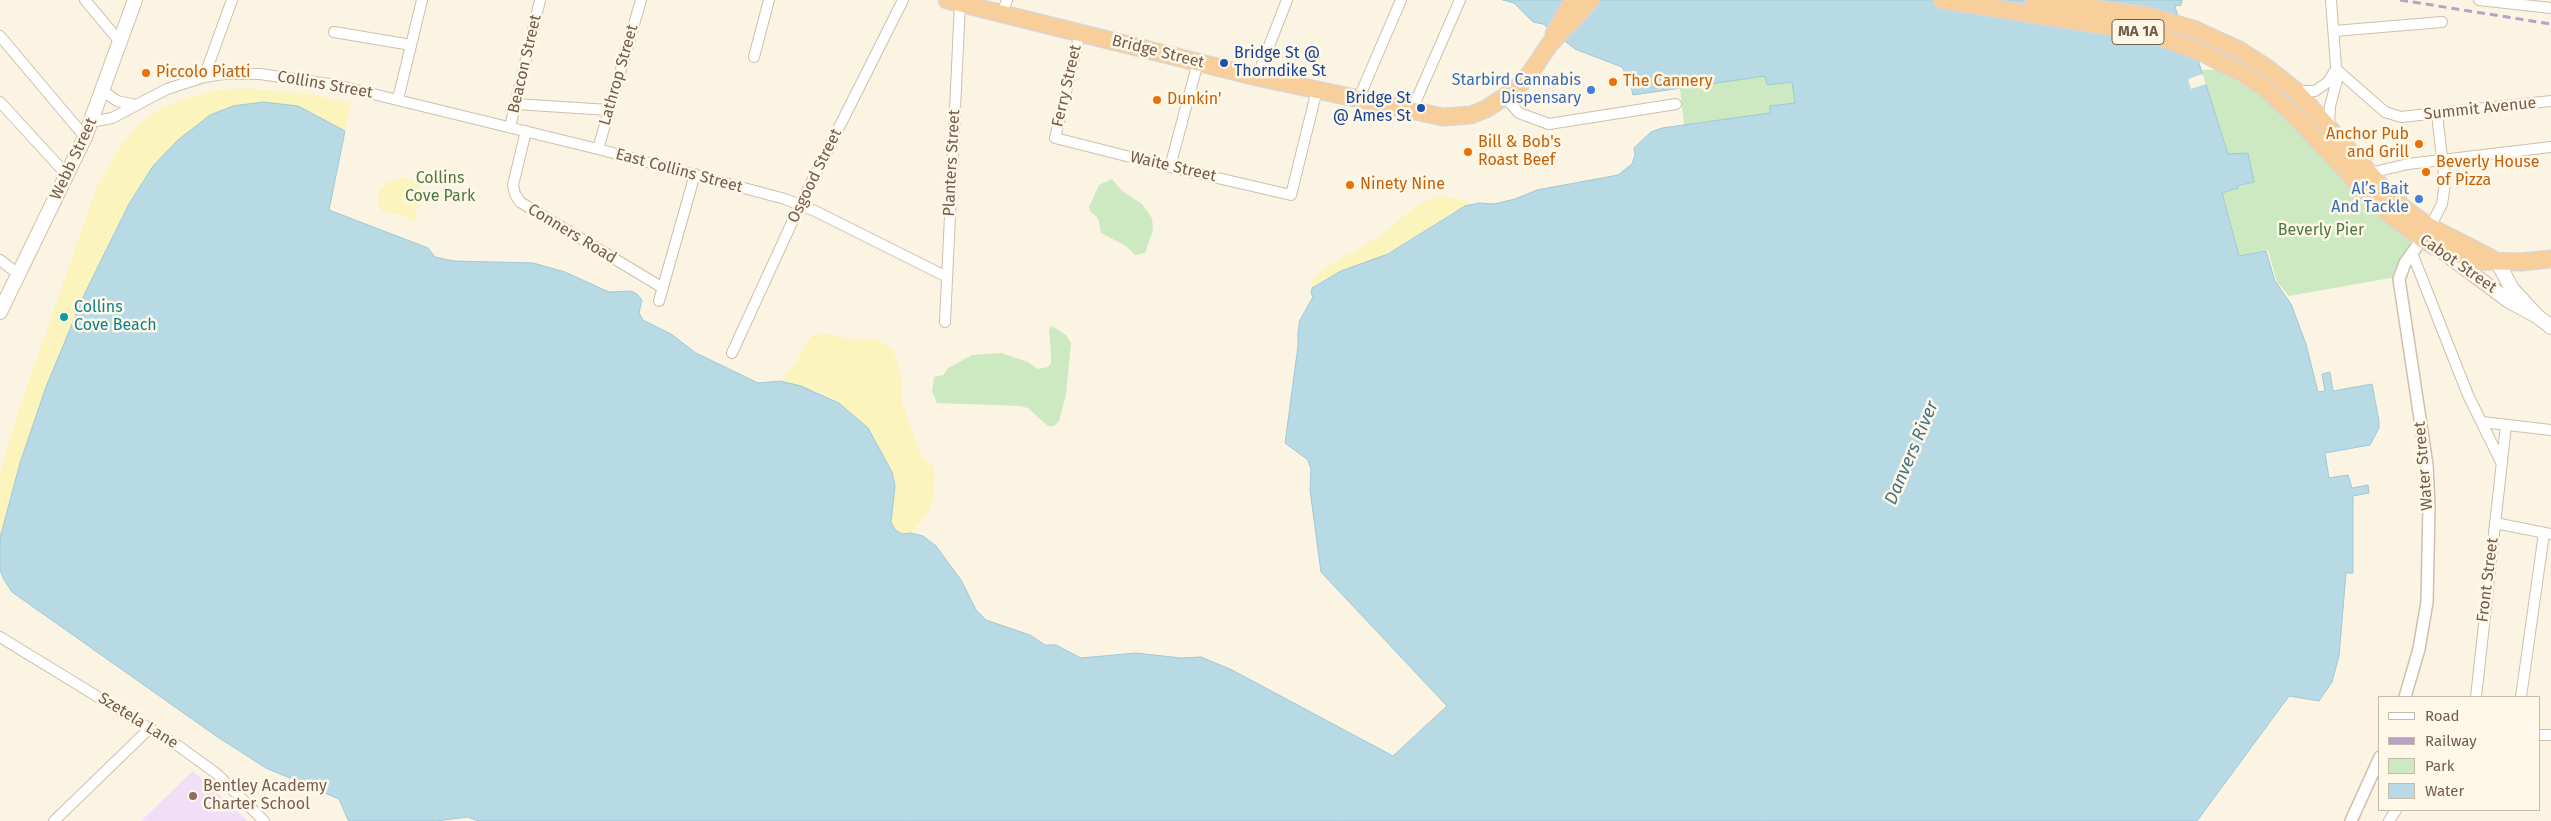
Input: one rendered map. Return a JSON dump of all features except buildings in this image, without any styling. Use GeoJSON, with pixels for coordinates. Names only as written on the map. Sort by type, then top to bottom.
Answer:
{"type":"FeatureCollection","features":[{"type":"Feature","properties":{"kind":"highway","name":"Bridge Street"},"geometry":{"type":"LineString","coordinates":[[1550,45],[1555,30],[1573,0]]}},
{"type":"Feature","properties":{"kind":"highway","name":"Bridge Street"},"geometry":{"type":"LineString","coordinates":[[953,2],[1005,7],[1080,33],[1198,62],[1411,112],[1443,117],[1457,117],[1486,109],[1505,97],[1524,81],[1550,45],[1591,0]]}},
{"type":"Feature","properties":{"kind":"highway","name":"MA 1A"},"geometry":{"type":"LineString","coordinates":[[1942,0],[2030,7]]}},
{"type":"Feature","properties":{"kind":"highway","name":"Cabot Street"},"geometry":{"type":"LineString","coordinates":[[2030,7],[2132,13],[2166,20],[2224,42],[2254,60],[2296,91],[2429,238]]}},
{"type":"Feature","properties":{"kind":"highway","name":"Cabot Street"},"geometry":{"type":"LineString","coordinates":[[2030,7],[2163,38],[2203,53],[2244,74],[2282,103],[2380,206],[2429,238]]}},
{"type":"Feature","properties":{"kind":"highway","name":"MA 1A"},"geometry":{"type":"LineString","coordinates":[[2429,238],[2476,260],[2551,259]]}},
{"type":"Feature","properties":{"kind":"main road","name":"Webb Street"},"geometry":{"type":"LineString","coordinates":[[0,312],[85,137],[136,0]]}},
{"type":"Feature","properties":{"kind":"main road","name":"Cabot Street"},"geometry":{"type":"LineString","coordinates":[[2429,238],[2509,301],[2538,316]]}},
{"type":"Feature","properties":{"kind":"main road","name":"Cabot Street"},"geometry":{"type":"LineString","coordinates":[[2497,261],[2512,289],[2551,327]]}},
{"type":"Feature","properties":{"kind":"street"},"geometry":{"type":"LineString","coordinates":[[84,0],[120,42]]}},
{"type":"Feature","properties":{"kind":"street"},"geometry":{"type":"LineString","coordinates":[[204,77],[232,0]]}},
{"type":"Feature","properties":{"kind":"street"},"geometry":{"type":"LineString","coordinates":[[398,99],[422,0]]}},
{"type":"Feature","properties":{"kind":"street","name":"Beacon Street"},"geometry":{"type":"LineString","coordinates":[[510,127],[540,0]]}},
{"type":"Feature","properties":{"kind":"street","name":"Lathrop Street"},"geometry":{"type":"LineString","coordinates":[[598,149],[641,0]]}},
{"type":"Feature","properties":{"kind":"street"},"geometry":{"type":"LineString","coordinates":[[754,57],[769,0]]}},
{"type":"Feature","properties":{"kind":"street","name":"Osgood Street"},"geometry":{"type":"LineString","coordinates":[[732,353],[800,205],[903,0]]}},
{"type":"Feature","properties":{"kind":"street"},"geometry":{"type":"LineString","coordinates":[[1257,76],[1288,0]]}},
{"type":"Feature","properties":{"kind":"street"},"geometry":{"type":"LineString","coordinates":[[1358,100],[1402,0]]}},
{"type":"Feature","properties":{"kind":"street"},"geometry":{"type":"LineString","coordinates":[[1411,112],[1460,0]]}},
{"type":"Feature","properties":{"kind":"street"},"geometry":{"type":"LineString","coordinates":[[2329,127],[2330,106],[2336,88],[2331,0]]}},
{"type":"Feature","properties":{"kind":"street"},"geometry":{"type":"LineString","coordinates":[[2479,0],[2551,8]]}},
{"type":"Feature","properties":{"kind":"street","name":"Planters Street"},"geometry":{"type":"LineString","coordinates":[[945,322],[953,2]]}},
{"type":"Feature","properties":{"kind":"street"},"geometry":{"type":"LineString","coordinates":[[2334,31],[2442,22]]}},
{"type":"Feature","properties":{"kind":"street"},"geometry":{"type":"LineString","coordinates":[[334,32],[411,45]]}},
{"type":"Feature","properties":{"kind":"street","name":"Ferry Street"},"geometry":{"type":"LineString","coordinates":[[1055,138],[1080,33]]}},
{"type":"Feature","properties":{"kind":"street"},"geometry":{"type":"LineString","coordinates":[[0,36],[85,137]]}},
{"type":"Feature","properties":{"kind":"street"},"geometry":{"type":"LineString","coordinates":[[1170,167],[1198,62]]}},
{"type":"Feature","properties":{"kind":"street"},"geometry":{"type":"LineString","coordinates":[[2296,91],[2315,91],[2328,82],[2336,70]]}},
{"type":"Feature","properties":{"kind":"street","name":"Summit Avenue"},"geometry":{"type":"LineString","coordinates":[[2336,70],[2385,112],[2401,116],[2437,114],[2551,101]]}},
{"type":"Feature","properties":{"kind":"street","name":"Collins Street"},"geometry":{"type":"LineString","coordinates":[[91,122],[112,118],[167,89],[204,77],[241,74],[278,76],[336,85],[398,99]]}},
{"type":"Feature","properties":{"kind":"street","name":"Waite Street"},"geometry":{"type":"LineString","coordinates":[[1055,138],[1291,195],[1317,90]]}},
{"type":"Feature","properties":{"kind":"street"},"geometry":{"type":"LineString","coordinates":[[103,91],[117,101],[136,105]]}},
{"type":"Feature","properties":{"kind":"street"},"geometry":{"type":"LineString","coordinates":[[1505,97],[1519,114],[1549,124],[1676,104]]}},
{"type":"Feature","properties":{"kind":"street","name":"East Collins Street"},"geometry":{"type":"LineString","coordinates":[[398,99],[695,174],[800,205],[947,277]]}},
{"type":"Feature","properties":{"kind":"street"},"geometry":{"type":"LineString","coordinates":[[0,102],[67,175]]}},
{"type":"Feature","properties":{"kind":"street"},"geometry":{"type":"LineString","coordinates":[[516,104],[609,110]]}},
{"type":"Feature","properties":{"kind":"street"},"geometry":{"type":"LineString","coordinates":[[2429,238],[2444,194],[2444,159],[2437,114]]}},
{"type":"Feature","properties":{"kind":"street","name":"Conners Road"},"geometry":{"type":"LineString","coordinates":[[526,131],[513,185],[515,194],[520,202],[663,288]]}},
{"type":"Feature","properties":{"kind":"street"},"geometry":{"type":"LineString","coordinates":[[2370,173],[2408,164],[2444,159],[2551,148]]}},
{"type":"Feature","properties":{"kind":"street"},"geometry":{"type":"LineString","coordinates":[[659,301],[695,174]]}},
{"type":"Feature","properties":{"kind":"street","name":"Water Street"},"geometry":{"type":"LineString","coordinates":[[2405,696],[2423,628],[2430,545],[2427,465],[2399,279],[2412,254],[2429,238]]}},
{"type":"Feature","properties":{"kind":"street"},"geometry":{"type":"LineString","coordinates":[[2412,254],[2468,395],[2502,463]]}},
{"type":"Feature","properties":{"kind":"street"},"geometry":{"type":"LineString","coordinates":[[0,260],[18,274]]}},
{"type":"Feature","properties":{"kind":"street"},"geometry":{"type":"LineString","coordinates":[[2482,422],[2551,430]]}},
{"type":"Feature","properties":{"kind":"street","name":"Front Street"},"geometry":{"type":"LineString","coordinates":[[2476,696],[2506,425]]}},
{"type":"Feature","properties":{"kind":"street"},"geometry":{"type":"LineString","coordinates":[[2495,523],[2548,533],[2521,696]]}},
{"type":"Feature","properties":{"kind":"street","name":"Szetela Lane"},"geometry":{"type":"LineString","coordinates":[[0,637],[150,728],[217,774],[264,821]]}},
{"type":"Feature","properties":{"kind":"street"},"geometry":{"type":"LineString","coordinates":[[54,821],[150,728]]}},
{"type":"Feature","properties":{"kind":"street"},"geometry":{"type":"LineString","coordinates":[[2351,821],[2378,762]]}},
{"type":"Feature","properties":{"kind":"shaded area","name":"Bentley Academy Charter School"},"geometry":{"type":"Polygon","coordinates":[[[193,771],[248,821],[141,821],[193,771]]]}},
{"type":"Feature","properties":{"kind":"green space"},"geometry":{"type":"Polygon","coordinates":[[[1503,0],[1733,0],[1767,85],[1792,82],[1795,103],[1770,106],[1771,113],[1684,125],[1680,88],[1633,95],[1630,82],[1622,67],[1575,49],[1543,24],[1533,22],[1514,3],[1503,0]]]}},
{"type":"Feature","properties":{"kind":"green space","name":"Beverly Pier"},"geometry":{"type":"Polygon","coordinates":[[[2201,70],[2218,70],[2275,104],[2412,243],[2396,277],[2289,296],[2277,282],[2268,250],[2239,256],[2222,193],[2254,182],[2228,155],[2201,70]]]}},
{"type":"Feature","properties":{"kind":"green space"},"geometry":{"type":"Polygon","coordinates":[[[1112,179],[1122,191],[1142,204],[1152,218],[1153,230],[1145,253],[1135,255],[1126,246],[1101,233],[1098,218],[1090,211],[1089,207],[1099,185],[1112,179]]]}},
{"type":"Feature","properties":{"kind":"green space"},"geometry":{"type":"Polygon","coordinates":[[[1052,326],[1066,335],[1071,343],[1066,395],[1059,421],[1054,426],[1048,426],[1028,408],[1019,406],[937,403],[932,391],[934,377],[943,375],[948,368],[972,355],[1001,353],[1028,362],[1038,369],[1048,367],[1051,363],[1049,330],[1052,326]]]}},
{"type":"Feature","properties":{"kind":"sand","name":"Collins Cove Beach"},"geometry":{"type":"Polygon","coordinates":[[[242,88],[309,94],[351,103],[345,131],[263,102],[233,106],[209,115],[153,166],[129,204],[85,293],[46,387],[20,463],[0,538],[0,472],[20,407],[96,189],[121,145],[138,125],[156,111],[189,97],[220,90],[242,88]]]}},
{"type":"Feature","properties":{"kind":"sand"},"geometry":{"type":"Polygon","coordinates":[[[400,178],[412,179],[422,188],[414,221],[408,220],[405,216],[382,211],[379,206],[378,195],[381,189],[386,183],[400,178]]]}},
{"type":"Feature","properties":{"kind":"sand"},"geometry":{"type":"Polygon","coordinates":[[[1440,195],[1466,201],[1470,205],[1452,213],[1388,254],[1320,281],[1312,288],[1312,280],[1321,271],[1383,234],[1419,204],[1440,195]]]}},
{"type":"Feature","properties":{"kind":"sand"},"geometry":{"type":"Polygon","coordinates":[[[826,334],[854,339],[877,340],[893,349],[901,377],[903,406],[921,456],[933,466],[935,473],[932,503],[927,515],[911,533],[902,534],[895,530],[891,522],[895,486],[892,472],[868,428],[839,403],[822,393],[780,381],[798,360],[806,343],[813,335],[826,334]]]}},
{"type":"Feature","properties":{"kind":"water","name":"Danvers River"},"geometry":{"type":"Polygon","coordinates":[[[1503,0],[2182,0],[2181,5],[2175,6],[2182,32],[2199,63],[2228,154],[2248,153],[2254,182],[2222,193],[2239,256],[2266,251],[2275,281],[2291,304],[2306,344],[2318,392],[2325,391],[2322,374],[2330,372],[2333,391],[2372,384],[2379,428],[2370,445],[2325,453],[2329,478],[2348,475],[2352,488],[2368,485],[2369,493],[2353,496],[2353,573],[2346,573],[2339,656],[2332,682],[2319,701],[2289,696],[2197,821],[478,821],[468,817],[435,821],[351,821],[348,820],[339,799],[266,768],[219,738],[12,592],[3,578],[0,569],[0,538],[20,463],[46,387],[85,293],[129,204],[153,166],[178,140],[210,115],[233,106],[263,102],[298,106],[345,131],[329,210],[428,248],[435,257],[454,261],[533,263],[565,272],[609,292],[631,291],[642,300],[639,313],[643,320],[671,334],[696,353],[758,383],[780,381],[801,386],[839,403],[868,428],[892,472],[895,486],[891,522],[895,530],[902,534],[911,533],[923,536],[936,546],[961,580],[976,610],[986,620],[1030,635],[1045,645],[1056,645],[1081,658],[1136,653],[1181,658],[1201,657],[1232,670],[1393,756],[1447,706],[1321,572],[1310,490],[1311,469],[1308,460],[1285,443],[1300,320],[1313,297],[1311,293],[1312,288],[1341,271],[1388,254],[1465,206],[1479,203],[1494,204],[1515,199],[1537,190],[1618,175],[1632,164],[1635,155],[1634,148],[1651,132],[1662,128],[1770,113],[1770,106],[1795,103],[1792,82],[1767,85],[1765,76],[1633,95],[1630,82],[1622,67],[1575,49],[1543,24],[1533,22],[1514,3],[1503,0]]]}},
{"type":"Feature","properties":{"kind":"pier"},"geometry":{"type":"Polygon","coordinates":[[[2203,74],[2206,84],[2191,89],[2188,79],[2203,74]]]}},
{"type":"Feature","properties":{"kind":"railway"},"geometry":{"type":"LineString","coordinates":[[2400,0],[2551,24]]}},
{"type":"Feature","properties":{"kind":"place","name":"Bridge St @ Thorndike St"},"geometry":{"type":"Point","coordinates":[1224,63]}},
{"type":"Feature","properties":{"kind":"place","name":"Piccolo Piatti"},"geometry":{"type":"Point","coordinates":[146,73]}},
{"type":"Feature","properties":{"kind":"place","name":"The Cannery"},"geometry":{"type":"Point","coordinates":[1613,82]}},
{"type":"Feature","properties":{"kind":"place","name":"Starbird Cannabis Dispensary"},"geometry":{"type":"Point","coordinates":[1591,90]}},
{"type":"Feature","properties":{"kind":"place","name":"Dunkin'"},"geometry":{"type":"Point","coordinates":[1157,100]}},
{"type":"Feature","properties":{"kind":"place","name":"Bridge St @ Ames St"},"geometry":{"type":"Point","coordinates":[1421,108]}},
{"type":"Feature","properties":{"kind":"place","name":"Anchor Pub and Grill"},"geometry":{"type":"Point","coordinates":[2419,144]}},
{"type":"Feature","properties":{"kind":"place","name":"Bill & Bob's Roast Beef"},"geometry":{"type":"Point","coordinates":[1468,152]}},
{"type":"Feature","properties":{"kind":"place","name":"Beverly House of Pizza"},"geometry":{"type":"Point","coordinates":[2426,172]}},
{"type":"Feature","properties":{"kind":"place","name":"Ninety Nine"},"geometry":{"type":"Point","coordinates":[1350,185]}},
{"type":"Feature","properties":{"kind":"place","name":"Al’s Bait And Tackle"},"geometry":{"type":"Point","coordinates":[2419,199]}},
{"type":"Feature","properties":{"kind":"place","name":"Collins Cove Beach"},"geometry":{"type":"Point","coordinates":[64,317]}},
{"type":"Feature","properties":{"kind":"place","name":"Bentley Academy Charter School"},"geometry":{"type":"Point","coordinates":[193,796]}},
{"type":"Feature","properties":{"kind":"park label","name":"Collins Cove Park"},"geometry":{"type":"Point","coordinates":[440,188]}}]}
